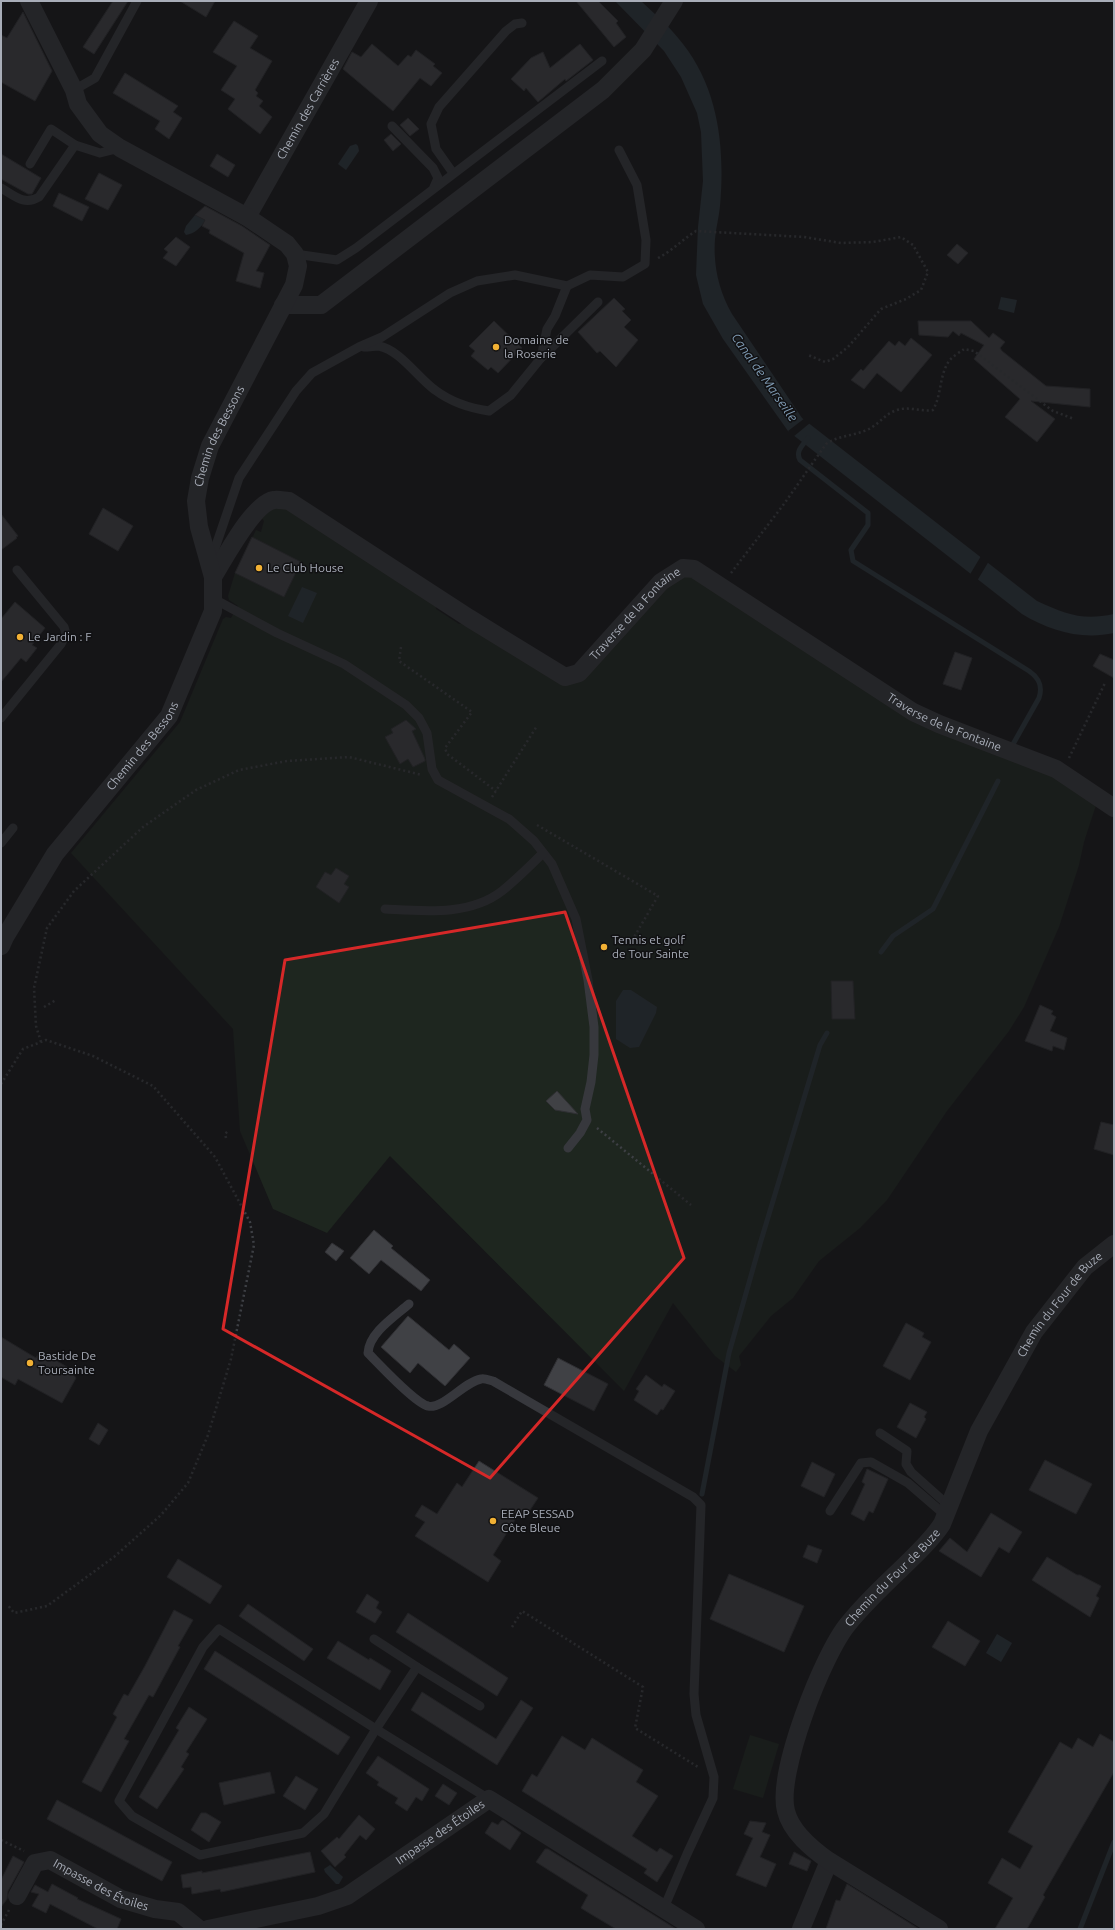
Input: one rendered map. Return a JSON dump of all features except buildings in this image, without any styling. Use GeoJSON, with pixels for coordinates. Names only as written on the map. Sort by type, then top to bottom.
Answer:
{"type":"FeatureCollection","features":[{"type":"Feature","properties":{"kind":"street"},"geometry":{"type":"LineString","coordinates":[[29,1],[74,90],[78,104],[100,134],[120,148],[247,217],[287,244],[295,254]]}},
{"type":"Feature","properties":{"kind":"street","name":"Chemin des Carrières"},"geometry":{"type":"LineString","coordinates":[[247,217],[369,1]]}},
{"type":"Feature","properties":{"kind":"street"},"geometry":{"type":"LineString","coordinates":[[283,305],[321,305],[603,90],[643,50],[673,2]]}},
{"type":"Feature","properties":{"kind":"street","name":"Chemin des Bessons"},"geometry":{"type":"LineString","coordinates":[[1,946],[5,936],[54,854],[169,716],[213,611],[214,599],[212,570],[199,527],[196,501],[200,478],[210,446],[283,305],[295,278],[298,266],[295,254]]}},
{"type":"Feature","properties":{"kind":"street","name":"Traverse de la Fontaine"},"geometry":{"type":"LineString","coordinates":[[212,570],[250,518],[260,507],[274,500],[289,501],[469,618],[565,677],[580,673],[661,582],[683,568],[694,569],[914,712],[939,724],[1056,769],[1114,808]]}},
{"type":"Feature","properties":{"kind":"street","name":"Chemin du Four de Buze"},"geometry":{"type":"LineString","coordinates":[[939,1929],[829,1861],[814,1850],[792,1825],[786,1812],[784,1795],[804,1712],[823,1667],[847,1625],[884,1585],[933,1537],[942,1524],[946,1509],[979,1431],[1034,1332],[1085,1267],[1114,1244]]}},
{"type":"Feature","properties":{"kind":"street","name":"Impasse des Étoiles"},"geometry":{"type":"LineString","coordinates":[[208,1929],[318,1906],[347,1896],[489,1799],[696,1929]]}},
{"type":"Feature","properties":{"kind":"street","name":"Impasse des Étoiles"},"geometry":{"type":"LineString","coordinates":[[17,1896],[35,1863],[50,1860],[121,1899],[155,1909],[178,1912],[198,1929]]}},
{"type":"Feature","properties":{"kind":"street"},"geometry":{"type":"LineString","coordinates":[[801,1929],[829,1861]]}},
{"type":"Feature","properties":{"kind":"lane"},"geometry":{"type":"LineString","coordinates":[[74,90],[95,78],[137,1]]}},
{"type":"Feature","properties":{"kind":"lane"},"geometry":{"type":"LineString","coordinates":[[453,173],[436,150],[431,124],[439,107],[506,31],[515,24],[522,23]]}},
{"type":"Feature","properties":{"kind":"lane"},"geometry":{"type":"LineString","coordinates":[[295,254],[337,260],[356,248],[602,61]]}},
{"type":"Feature","properties":{"kind":"lane"},"geometry":{"type":"LineString","coordinates":[[392,126],[433,168],[438,178],[433,188]]}},
{"type":"Feature","properties":{"kind":"lane"},"geometry":{"type":"LineString","coordinates":[[30,164],[50,129],[75,145],[100,153],[120,148]]}},
{"type":"Feature","properties":{"kind":"lane"},"geometry":{"type":"LineString","coordinates":[[1,188],[26,202],[32,201],[39,197],[75,145]]}},
{"type":"Feature","properties":{"kind":"lane"},"geometry":{"type":"LineString","coordinates":[[212,570],[239,478],[296,391],[312,373],[382,337],[450,293],[477,281],[516,275],[567,286],[590,275],[623,277],[644,264],[646,240],[637,185],[619,150]]}},
{"type":"Feature","properties":{"kind":"lane"},"geometry":{"type":"LineString","coordinates":[[541,358],[547,329],[555,316],[567,286]]}},
{"type":"Feature","properties":{"kind":"lane"},"geometry":{"type":"LineString","coordinates":[[359,348],[380,346],[394,353],[433,389],[451,401],[473,409],[488,411],[511,395],[541,358],[598,302]]}},
{"type":"Feature","properties":{"kind":"lane"},"geometry":{"type":"LineString","coordinates":[[1,718],[61,644],[66,634],[64,627],[17,570]]}},
{"type":"Feature","properties":{"kind":"lane"},"geometry":{"type":"LineString","coordinates":[[214,599],[277,633],[344,664],[406,705],[419,718],[427,733],[432,769],[438,780],[509,818],[534,841],[552,864],[576,918],[584,951],[594,1027],[591,1082],[585,1109],[587,1120],[580,1133],[568,1148]]}},
{"type":"Feature","properties":{"kind":"lane"},"geometry":{"type":"LineString","coordinates":[[1,843],[13,828]]}},
{"type":"Feature","properties":{"kind":"lane"},"geometry":{"type":"LineString","coordinates":[[385,909],[449,910],[478,904],[501,892],[544,853]]}},
{"type":"Feature","properties":{"kind":"lane"},"geometry":{"type":"LineString","coordinates":[[409,1304],[383,1326],[368,1345],[368,1353],[403,1388],[427,1406],[437,1406],[464,1386],[482,1379],[493,1381],[693,1497],[701,1505],[694,1694],[696,1715],[714,1777],[713,1798],[686,1854],[664,1908]]}},
{"type":"Feature","properties":{"kind":"lane"},"geometry":{"type":"LineString","coordinates":[[880,1433],[907,1451],[906,1464],[911,1472],[946,1509]]}},
{"type":"Feature","properties":{"kind":"lane"},"geometry":{"type":"LineString","coordinates":[[830,1511],[861,1463],[871,1462],[908,1483],[946,1509]]}},
{"type":"Feature","properties":{"kind":"lane"},"geometry":{"type":"LineString","coordinates":[[417,1667],[376,1729],[324,1814],[303,1833],[200,1855],[132,1816],[119,1802],[203,1647],[219,1629],[376,1729],[489,1799]]}},
{"type":"Feature","properties":{"kind":"lane"},"geometry":{"type":"LineString","coordinates":[[374,1639],[480,1706]]}},
{"type":"Feature","properties":{"kind":"path"},"geometry":{"type":"LineString","coordinates":[[644,264],[665,254],[683,239],[696,231],[804,236],[841,243],[873,242],[901,237],[913,245],[928,272],[921,290],[906,299],[881,309],[848,347],[833,359],[825,362],[808,355]]}},
{"type":"Feature","properties":{"kind":"path"},"geometry":{"type":"LineString","coordinates":[[722,586],[784,504],[826,444],[833,439],[870,428],[896,410],[908,408],[924,412],[933,410],[939,399],[942,376],[950,360],[964,348],[974,351],[1053,411],[1074,419]]}},
{"type":"Feature","properties":{"kind":"path"},"geometry":{"type":"LineString","coordinates":[[401,647],[399,661],[472,712],[445,748],[447,754],[496,791]]}},
{"type":"Feature","properties":{"kind":"path"},"geometry":{"type":"LineString","coordinates":[[1062,773],[1105,683]]}},
{"type":"Feature","properties":{"kind":"path"},"geometry":{"type":"LineString","coordinates":[[487,806],[537,726]]}},
{"type":"Feature","properties":{"kind":"path"},"geometry":{"type":"LineString","coordinates":[[41,1043],[36,1026],[34,988],[47,928],[74,891],[143,827],[196,790],[239,770],[287,761],[349,757],[438,780]]}},
{"type":"Feature","properties":{"kind":"path"},"geometry":{"type":"LineString","coordinates":[[531,822],[658,896],[632,939]]}},
{"type":"Feature","properties":{"kind":"path"},"geometry":{"type":"LineString","coordinates":[[44,1007],[56,1000]]}},
{"type":"Feature","properties":{"kind":"path"},"geometry":{"type":"LineString","coordinates":[[1,1084],[23,1049],[46,1040],[93,1056],[153,1086],[216,1157],[250,1222],[254,1245],[231,1358],[208,1435],[188,1483],[161,1515],[114,1557],[47,1606],[14,1614],[7,1604]]}},
{"type":"Feature","properties":{"kind":"path"},"geometry":{"type":"LineString","coordinates":[[587,1120],[690,1205]]}},
{"type":"Feature","properties":{"kind":"path"},"geometry":{"type":"LineString","coordinates":[[226,1138],[225,1134],[229,1130]]}},
{"type":"Feature","properties":{"kind":"path"},"geometry":{"type":"LineString","coordinates":[[512,1627],[522,1611],[643,1687],[635,1728],[714,1777]]}},
{"type":"Feature","properties":{"kind":"path"},"geometry":{"type":"LineString","coordinates":[[1,1840],[42,1862]]}},
{"type":"Feature","properties":{"kind":"highlighted area"},"geometry":{"type":"Polygon","coordinates":[[[565,912],[684,1258],[490,1478],[223,1329],[285,960],[565,912]]]}},
{"type":"Feature","properties":{"kind":"shaded area","name":"Tennis et golf de Tour Sainte"},"geometry":{"type":"Polygon","coordinates":[[[289,504],[435,601],[436,609],[459,624],[470,621],[570,683],[662,587],[692,574],[913,715],[1049,769],[1097,802],[1059,927],[1024,1007],[1009,1031],[947,1111],[887,1200],[860,1228],[819,1261],[793,1298],[771,1316],[739,1356],[741,1365],[736,1372],[715,1356],[673,1303],[624,1391],[390,1156],[327,1233],[273,1209],[240,1131],[233,1029],[71,853],[180,722],[223,619],[226,617],[231,618],[238,606],[229,600],[228,596],[235,573],[256,530],[261,532],[264,521],[260,516],[264,511],[289,504]]]}},
{"type":"Feature","properties":{"kind":"shaded area"},"geometry":{"type":"Polygon","coordinates":[[[750,1735],[779,1744],[763,1798],[733,1789],[750,1735]]]}},
{"type":"Feature","properties":{"kind":"water","name":"Canal de Marseille"},"geometry":{"type":"Polygon","coordinates":[[[615,1],[641,1],[683,44],[705,81],[712,100],[720,142],[721,185],[720,206],[715,235],[715,259],[720,287],[732,314],[802,418],[1037,601],[1057,610],[1074,615],[1093,617],[1114,614],[1114,633],[1102,635],[1078,635],[1044,625],[1022,614],[788,431],[723,339],[703,304],[696,275],[698,227],[703,181],[701,132],[697,113],[681,77],[664,51],[615,1]]]}},
{"type":"Feature","properties":{"kind":"water"},"geometry":{"type":"Polygon","coordinates":[[[356,144],[359,151],[346,170],[338,164],[350,146],[356,144]]]}},
{"type":"Feature","properties":{"kind":"water"},"geometry":{"type":"Polygon","coordinates":[[[195,215],[205,220],[197,230],[186,235],[184,232],[186,226],[195,215]]]}},
{"type":"Feature","properties":{"kind":"water"},"geometry":{"type":"Polygon","coordinates":[[[1001,297],[1017,300],[1014,313],[998,309],[1001,297]]]}},
{"type":"Feature","properties":{"kind":"water"},"geometry":{"type":"Polygon","coordinates":[[[302,587],[317,593],[303,623],[288,616],[302,587]]]}},
{"type":"Feature","properties":{"kind":"water"},"geometry":{"type":"Polygon","coordinates":[[[623,990],[631,990],[657,1007],[656,1013],[639,1047],[630,1048],[616,1039],[616,1001],[623,990]]]}},
{"type":"Feature","properties":{"kind":"water"},"geometry":{"type":"Polygon","coordinates":[[[997,1634],[1012,1643],[1001,1662],[986,1653],[997,1634]]]}},
{"type":"Feature","properties":{"kind":"water"},"geometry":{"type":"Polygon","coordinates":[[[330,1865],[343,1877],[339,1884],[336,1884],[325,1872],[324,1869],[330,1865]]]}},
{"type":"Feature","properties":{"kind":"pier"},"geometry":{"type":"Polygon","coordinates":[[[805,418],[810,423],[793,437],[788,431],[805,418]]]}},
{"type":"Feature","properties":{"kind":"pier"},"geometry":{"type":"Polygon","coordinates":[[[981,556],[989,561],[977,581],[969,576],[981,556]]]}},
{"type":"Feature","properties":{"kind":"waterway"},"geometry":{"type":"LineString","coordinates":[[808,438],[799,451],[798,454],[800,460],[868,513],[868,525],[851,550],[853,561],[1029,671],[1038,679],[1041,690],[1039,698],[1012,746]]}},
{"type":"Feature","properties":{"kind":"waterway"},"geometry":{"type":"LineString","coordinates":[[881,952],[893,936],[933,909],[998,781]]}},
{"type":"Feature","properties":{"kind":"waterway"},"geometry":{"type":"LineString","coordinates":[[702,1494],[729,1353],[820,1045],[827,1033]]}},
{"type":"Feature","properties":{"kind":"waterway"},"geometry":{"type":"LineString","coordinates":[[1080,1929],[1114,1842]]}},
{"type":"Feature","properties":{"kind":"place","name":"Domaine de la Roserie"},"geometry":{"type":"Point","coordinates":[496,347]}},
{"type":"Feature","properties":{"kind":"place","name":"Le Club House"},"geometry":{"type":"Point","coordinates":[259,568]}},
{"type":"Feature","properties":{"kind":"place","name":"Le Jardin : F"},"geometry":{"type":"Point","coordinates":[20,637]}},
{"type":"Feature","properties":{"kind":"place","name":"Tennis et golf de Tour Sainte"},"geometry":{"type":"Point","coordinates":[604,947]}},
{"type":"Feature","properties":{"kind":"place","name":"Bastide De Toursainte"},"geometry":{"type":"Point","coordinates":[30,1363]}},
{"type":"Feature","properties":{"kind":"place","name":"EEAP SESSAD Côte Bleue"},"geometry":{"type":"Point","coordinates":[493,1521]}}]}
